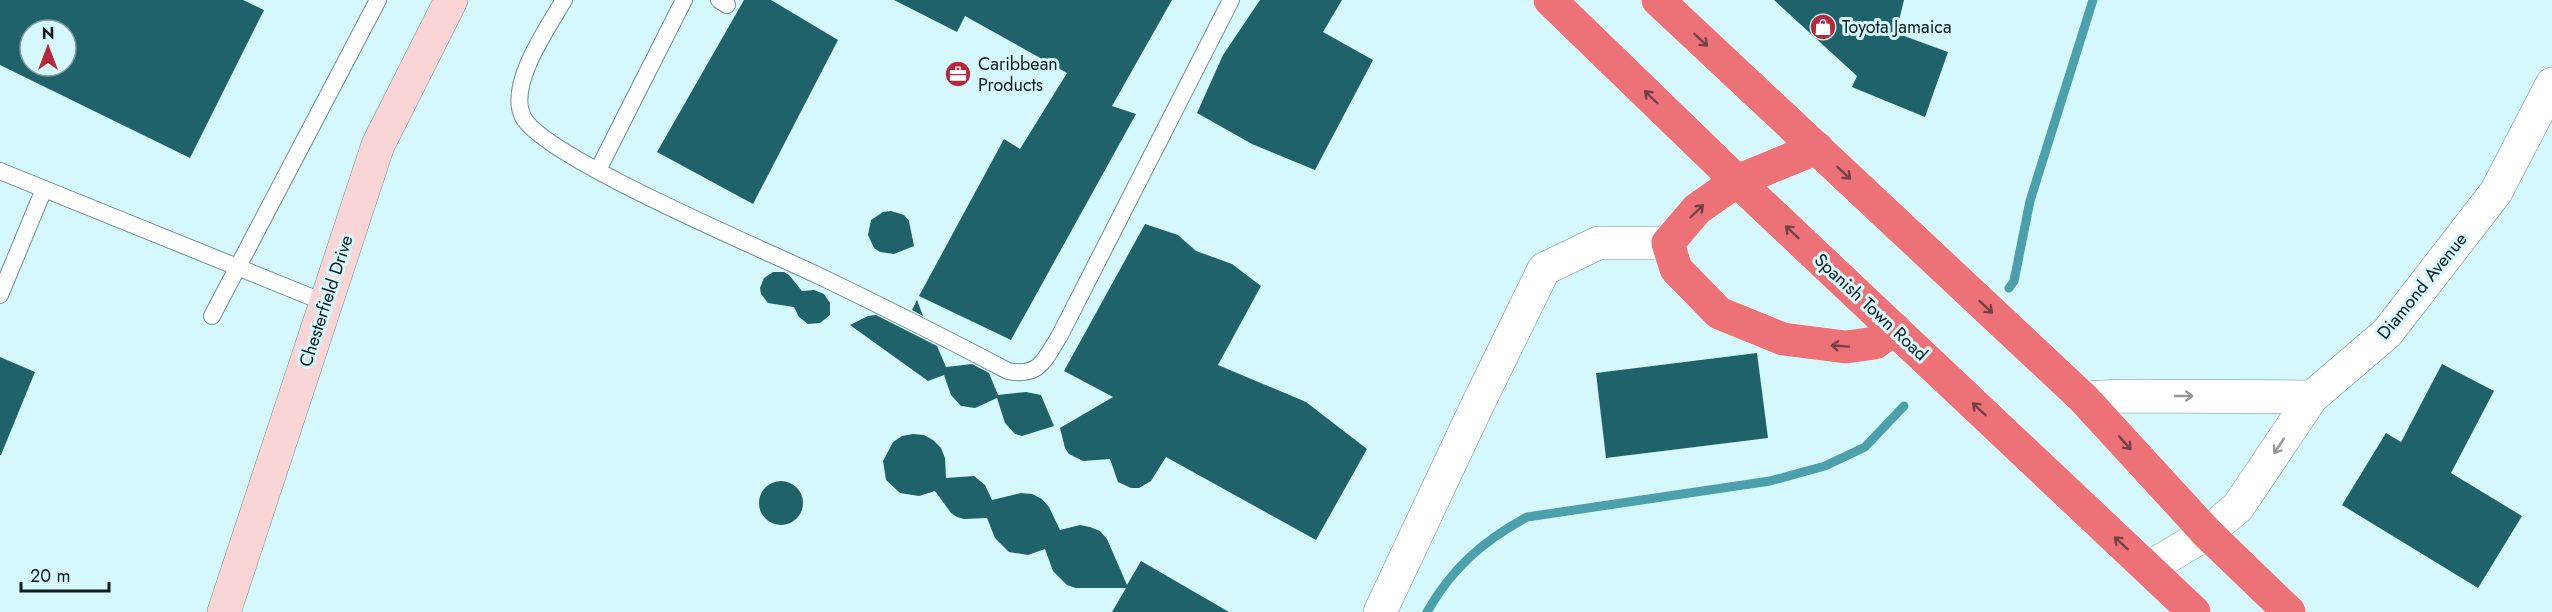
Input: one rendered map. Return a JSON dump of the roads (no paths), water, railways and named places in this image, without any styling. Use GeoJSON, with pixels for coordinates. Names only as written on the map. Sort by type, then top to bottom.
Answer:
{"type":"FeatureCollection","features":[{"type":"Feature","properties":{"kind":"highway","name":"Spanish Town Road"},"geometry":{"type":"LineString","coordinates":[[1550,0],[1737,181],[2194,612]]}},
{"type":"Feature","properties":{"kind":"highway"},"geometry":{"type":"LineString","coordinates":[[1659,0],[2083,398],[2207,533],[2289,612]]}},
{"type":"Feature","properties":{"kind":"highway"},"geometry":{"type":"LineString","coordinates":[[1816,148],[1737,181],[1697,209],[1668,243],[1676,268],[1719,313],[1783,339],[1846,347],[1875,343],[1894,330]]}},
{"type":"Feature","properties":{"kind":"street","name":"Chesterfield Drive"},"geometry":{"type":"LineString","coordinates":[[224,612],[378,145],[394,108],[451,0]]}},
{"type":"Feature","properties":{"kind":"street","name":"Diamond Avenue"},"geometry":{"type":"LineString","coordinates":[[2149,568],[2207,533],[2238,507],[2312,397],[2387,333],[2496,192],[2552,84]]}},
{"type":"Feature","properties":{"kind":"street"},"geometry":{"type":"LineString","coordinates":[[1380,612],[1544,269],[1598,243],[1668,243]]}},
{"type":"Feature","properties":{"kind":"street"},"geometry":{"type":"LineString","coordinates":[[2083,398],[2123,396],[2312,397]]}},
{"type":"Feature","properties":{"kind":"lane"},"geometry":{"type":"LineString","coordinates":[[212,316],[378,0]]}},
{"type":"Feature","properties":{"kind":"lane"},"geometry":{"type":"LineString","coordinates":[[564,0],[526,68],[520,97],[522,116],[542,138],[598,170],[818,275],[1008,371],[1023,374],[1041,365],[1059,337],[1231,0]]}},
{"type":"Feature","properties":{"kind":"lane"},"geometry":{"type":"LineString","coordinates":[[598,170],[684,0]]}},
{"type":"Feature","properties":{"kind":"lane"},"geometry":{"type":"LineString","coordinates":[[0,171],[326,303]]}},
{"type":"Feature","properties":{"kind":"lane"},"geometry":{"type":"LineString","coordinates":[[0,295],[44,189]]}},
{"type":"Feature","properties":{"kind":"waterway"},"geometry":{"type":"LineString","coordinates":[[2009,288],[2014,281],[2030,201],[2093,0]]}},
{"type":"Feature","properties":{"kind":"waterway"},"geometry":{"type":"LineString","coordinates":[[1427,612],[1447,582],[1470,557],[1496,536],[1527,517],[1770,481],[1825,466],[1865,447],[1904,406]]}},
{"type":"Feature","properties":{"kind":"place","name":"Toyota Jamaica"},"geometry":{"type":"Point","coordinates":[1823,27]}},
{"type":"Feature","properties":{"kind":"place","name":"Caribbean Products"},"geometry":{"type":"Point","coordinates":[958,74]}}]}
